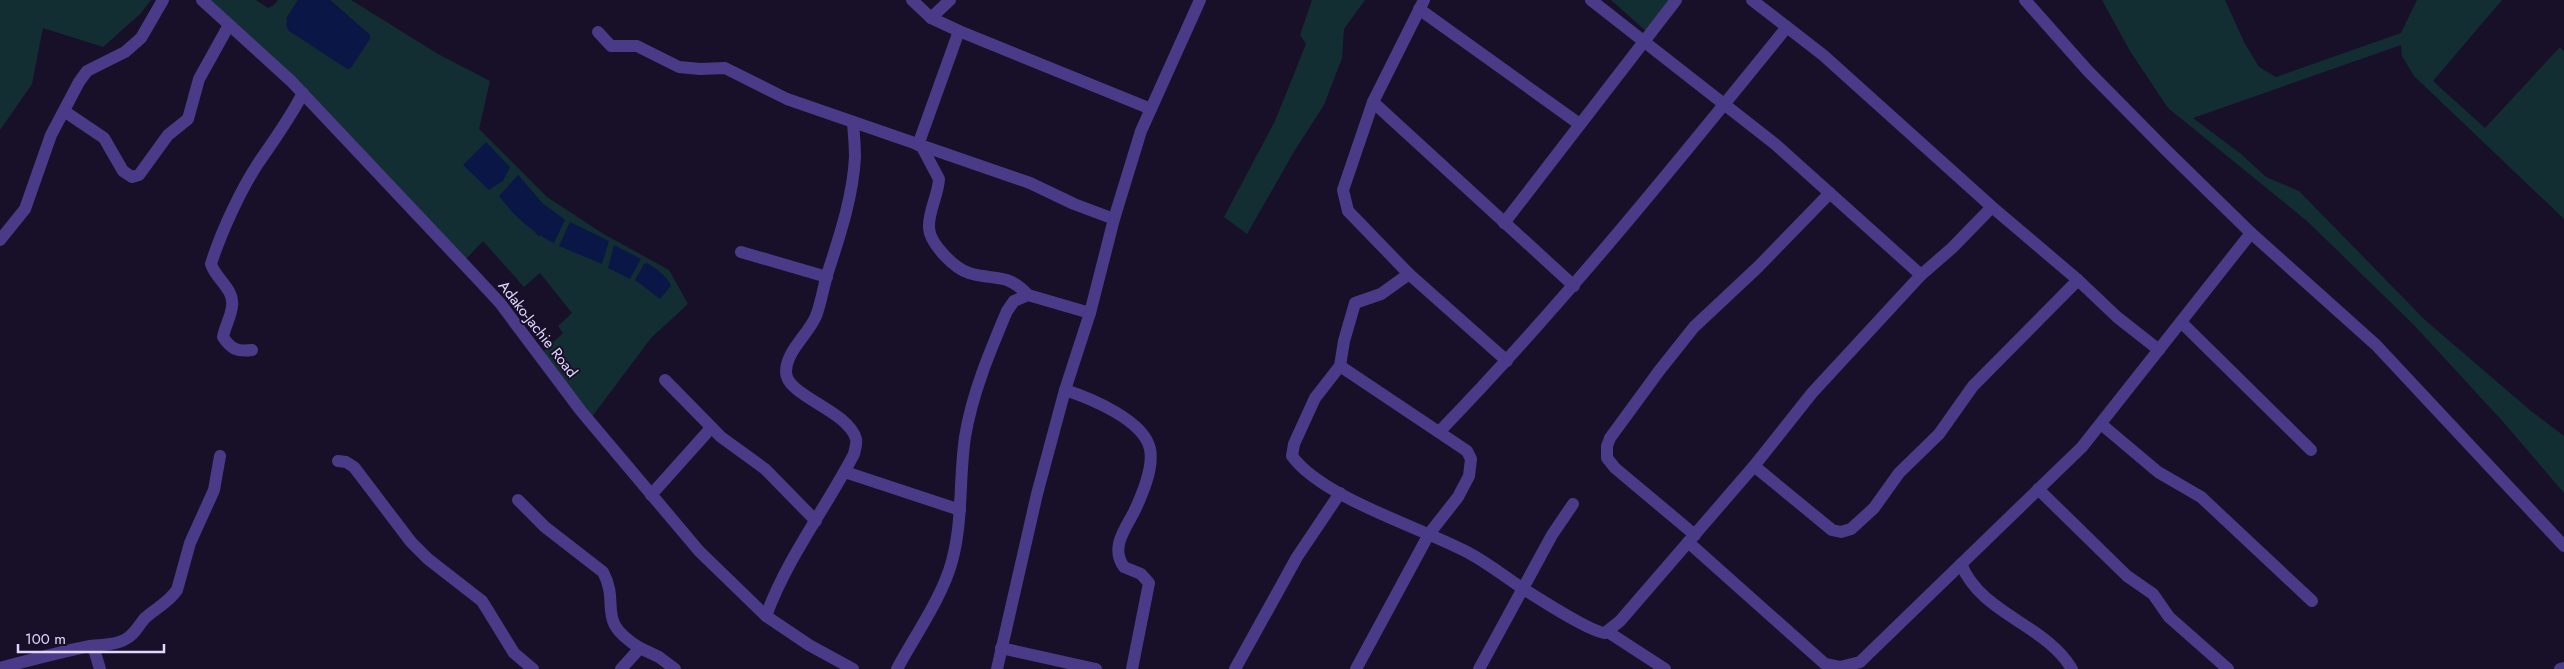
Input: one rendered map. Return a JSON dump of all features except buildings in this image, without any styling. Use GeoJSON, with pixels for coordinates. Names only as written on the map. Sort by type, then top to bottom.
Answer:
{"type":"FeatureCollection","features":[{"type":"Feature","properties":{"kind":"street"},"geometry":{"type":"LineString","coordinates":[[0,240],[26,209],[51,135],[87,71],[125,52],[136,42],[163,0]]}},
{"type":"Feature","properties":{"kind":"street","name":"Adako-Jachie Road"},"geometry":{"type":"LineString","coordinates":[[202,0],[303,93],[500,303],[581,411],[699,551],[766,616],[809,645],[852,669]]}},
{"type":"Feature","properties":{"kind":"street"},"geometry":{"type":"LineString","coordinates":[[912,0],[931,18],[958,31],[1151,109]]}},
{"type":"Feature","properties":{"kind":"street"},"geometry":{"type":"LineString","coordinates":[[931,18],[950,0]]}},
{"type":"Feature","properties":{"kind":"street"},"geometry":{"type":"LineString","coordinates":[[997,669],[1037,494],[1065,390],[1090,313],[1114,219],[1141,131],[1200,0]]}},
{"type":"Feature","properties":{"kind":"street"},"geometry":{"type":"LineString","coordinates":[[1591,0],[1775,144],[1921,275]]}},
{"type":"Feature","properties":{"kind":"street"},"geometry":{"type":"LineString","coordinates":[[1504,223],[1578,123],[1676,0]]}},
{"type":"Feature","properties":{"kind":"street"},"geometry":{"type":"LineString","coordinates":[[1752,0],[1787,27],[1892,116],[1992,208],[2078,280],[2117,318],[2159,350]]}},
{"type":"Feature","properties":{"kind":"street"},"geometry":{"type":"LineString","coordinates":[[2025,0],[2088,71],[2251,233],[2376,345],[2564,546]]}},
{"type":"Feature","properties":{"kind":"street"},"geometry":{"type":"LineString","coordinates":[[1507,361],[1409,274],[1348,212],[1343,190],[1373,102],[1421,5],[1578,123]]}},
{"type":"Feature","properties":{"kind":"street"},"geometry":{"type":"LineString","coordinates":[[64,110],[104,138],[123,171],[132,177],[139,175],[168,135],[188,118],[199,79],[230,26]]}},
{"type":"Feature","properties":{"kind":"street"},"geometry":{"type":"LineString","coordinates":[[1439,432],[1507,361],[1574,286],[1787,27]]}},
{"type":"Feature","properties":{"kind":"street"},"geometry":{"type":"LineString","coordinates":[[958,31],[920,146],[939,179],[929,218],[929,230],[932,239],[953,262],[966,272],[1005,278],[1020,286],[1028,295],[1090,313]]}},
{"type":"Feature","properties":{"kind":"street"},"geometry":{"type":"LineString","coordinates":[[598,32],[611,46],[637,46],[679,67],[700,69],[725,68],[786,99],[1030,183],[1074,204],[1114,219]]}},
{"type":"Feature","properties":{"kind":"street"},"geometry":{"type":"LineString","coordinates":[[252,350],[241,352],[230,348],[222,337],[233,304],[230,293],[214,272],[211,264],[243,191],[259,162],[283,129],[303,93]]}},
{"type":"Feature","properties":{"kind":"street"},"geometry":{"type":"LineString","coordinates":[[1373,102],[1574,286]]}},
{"type":"Feature","properties":{"kind":"street"},"geometry":{"type":"LineString","coordinates":[[766,616],[772,599],[854,454],[856,439],[849,428],[829,409],[796,388],[789,381],[786,373],[791,354],[808,332],[816,315],[838,240],[855,158],[853,123]]}},
{"type":"Feature","properties":{"kind":"street"},"geometry":{"type":"LineString","coordinates":[[1830,193],[1758,267],[1694,327],[1641,394],[1606,446],[1607,458],[1615,468],[1824,664],[1834,667],[1860,662],[2038,489],[2061,469],[2101,424],[2251,233]]}},
{"type":"Feature","properties":{"kind":"street"},"geometry":{"type":"LineString","coordinates":[[1608,632],[1692,539],[1754,466],[1812,393],[1921,275],[1952,248],[1992,208]]}},
{"type":"Feature","properties":{"kind":"street"},"geometry":{"type":"LineString","coordinates":[[741,252],[827,277]]}},
{"type":"Feature","properties":{"kind":"street"},"geometry":{"type":"LineString","coordinates":[[1409,274],[1381,294],[1355,303],[1344,342],[1340,366],[1315,398],[1294,444],[1292,456],[1298,464],[1340,493],[1468,552],[1524,589],[1594,631],[1608,632],[1665,669]]}},
{"type":"Feature","properties":{"kind":"street"},"geometry":{"type":"LineString","coordinates":[[1754,466],[1835,532],[1851,529],[1878,503],[1899,473],[1939,434],[1973,386],[2078,280]]}},
{"type":"Feature","properties":{"kind":"street"},"geometry":{"type":"LineString","coordinates":[[897,669],[946,579],[953,560],[960,510],[965,437],[977,388],[1007,312],[1014,301],[1028,295]]}},
{"type":"Feature","properties":{"kind":"street"},"geometry":{"type":"LineString","coordinates":[[2181,322],[2311,450]]}},
{"type":"Feature","properties":{"kind":"street"},"geometry":{"type":"LineString","coordinates":[[1340,366],[1467,451],[1471,460],[1469,476],[1458,498],[1429,534],[1356,669]]}},
{"type":"Feature","properties":{"kind":"street"},"geometry":{"type":"LineString","coordinates":[[664,380],[711,428],[734,448],[765,469],[816,521]]}},
{"type":"Feature","properties":{"kind":"street"},"geometry":{"type":"LineString","coordinates":[[1065,390],[1106,405],[1143,436],[1150,449],[1146,478],[1140,499],[1120,539],[1118,552],[1124,567],[1141,574],[1149,583],[1132,669]]}},
{"type":"Feature","properties":{"kind":"street"},"geometry":{"type":"LineString","coordinates":[[2101,424],[2158,472],[2201,497],[2312,601]]}},
{"type":"Feature","properties":{"kind":"street"},"geometry":{"type":"LineString","coordinates":[[651,495],[711,428]]}},
{"type":"Feature","properties":{"kind":"street"},"geometry":{"type":"LineString","coordinates":[[0,668],[93,646],[111,645],[126,640],[135,633],[144,620],[171,599],[177,590],[200,518],[214,490],[220,456]]}},
{"type":"Feature","properties":{"kind":"street"},"geometry":{"type":"LineString","coordinates":[[338,461],[346,462],[354,467],[411,542],[428,559],[482,601],[514,653],[533,669]]}},
{"type":"Feature","properties":{"kind":"street"},"geometry":{"type":"LineString","coordinates":[[845,472],[960,510]]}},
{"type":"Feature","properties":{"kind":"street"},"geometry":{"type":"LineString","coordinates":[[2038,489],[2127,576],[2153,594],[2169,617],[2228,669]]}},
{"type":"Feature","properties":{"kind":"street"},"geometry":{"type":"LineString","coordinates":[[1235,669],[1293,564],[1340,493]]}},
{"type":"Feature","properties":{"kind":"street"},"geometry":{"type":"LineString","coordinates":[[518,500],[545,527],[603,572],[608,582],[613,624],[624,639],[659,657],[675,669]]}},
{"type":"Feature","properties":{"kind":"street"},"geometry":{"type":"LineString","coordinates":[[1479,669],[1552,535],[1573,504]]}},
{"type":"Feature","properties":{"kind":"street"},"geometry":{"type":"LineString","coordinates":[[1961,564],[1967,579],[1988,601],[2045,639],[2072,669]]}},
{"type":"Feature","properties":{"kind":"street"},"geometry":{"type":"LineString","coordinates":[[93,646],[100,669]]}},
{"type":"Feature","properties":{"kind":"street"},"geometry":{"type":"LineString","coordinates":[[621,669],[640,648]]}},
{"type":"Feature","properties":{"kind":"street"},"geometry":{"type":"LineString","coordinates":[[1001,648],[1096,669]]}},
{"type":"Feature","properties":{"kind":"street"},"geometry":{"type":"LineString","coordinates":[[2560,669],[2564,668]]}},
{"type":"Feature","properties":{"kind":"green space"},"geometry":{"type":"Polygon","coordinates":[[[0,0],[151,0],[140,14],[103,47],[43,28],[32,84],[0,130],[0,0]]]}},
{"type":"Feature","properties":{"kind":"green space"},"geometry":{"type":"Polygon","coordinates":[[[209,0],[256,0],[268,8],[278,0],[298,0],[286,19],[370,35],[330,0],[351,0],[438,54],[490,81],[479,129],[547,197],[602,233],[669,270],[688,304],[651,338],[591,418],[542,353],[563,333],[558,326],[572,313],[540,273],[524,287],[483,241],[466,259],[209,0]],[[518,175],[528,225],[539,236],[565,220],[543,204],[518,175]]]}},
{"type":"Feature","properties":{"kind":"green space"},"geometry":{"type":"Polygon","coordinates":[[[1312,0],[1365,0],[1344,29],[1342,58],[1324,105],[1295,150],[1247,234],[1224,217],[1275,121],[1306,44],[1300,35],[1312,0]]]}},
{"type":"Feature","properties":{"kind":"green space"},"geometry":{"type":"Polygon","coordinates":[[[1611,0],[1672,0],[1647,32],[1611,0]]]}},
{"type":"Feature","properties":{"kind":"green space"},"geometry":{"type":"Polygon","coordinates":[[[2102,0],[2225,0],[2244,42],[2259,67],[2276,77],[2401,33],[2417,0],[2502,0],[2433,81],[2485,128],[2560,47],[2564,52],[2564,219],[2414,76],[2402,56],[2401,45],[2193,118],[2241,154],[2266,177],[2299,191],[2425,320],[2531,411],[2564,436],[2564,493],[2505,424],[2414,325],[2307,221],[2168,108],[2130,51],[2102,0]]]}},
{"type":"Feature","properties":{"kind":"shaded area"},"geometry":{"type":"Polygon","coordinates":[[[298,0],[330,0],[370,35],[370,39],[351,68],[347,69],[289,31],[287,19],[298,0]]]}},
{"type":"Feature","properties":{"kind":"shaded area"},"geometry":{"type":"Polygon","coordinates":[[[486,142],[510,167],[503,181],[489,190],[463,165],[486,142]]]}},
{"type":"Feature","properties":{"kind":"shaded area"},"geometry":{"type":"Polygon","coordinates":[[[518,175],[543,204],[565,220],[554,243],[524,223],[499,196],[518,175]]]}},
{"type":"Feature","properties":{"kind":"shaded area"},"geometry":{"type":"Polygon","coordinates":[[[570,222],[609,241],[602,264],[559,246],[570,222]]]}},
{"type":"Feature","properties":{"kind":"shaded area"},"geometry":{"type":"Polygon","coordinates":[[[614,245],[641,259],[630,279],[608,268],[614,245]]]}},
{"type":"Feature","properties":{"kind":"shaded area"},"geometry":{"type":"Polygon","coordinates":[[[647,263],[664,275],[671,286],[660,299],[635,280],[644,264],[647,263]]]}}]}
